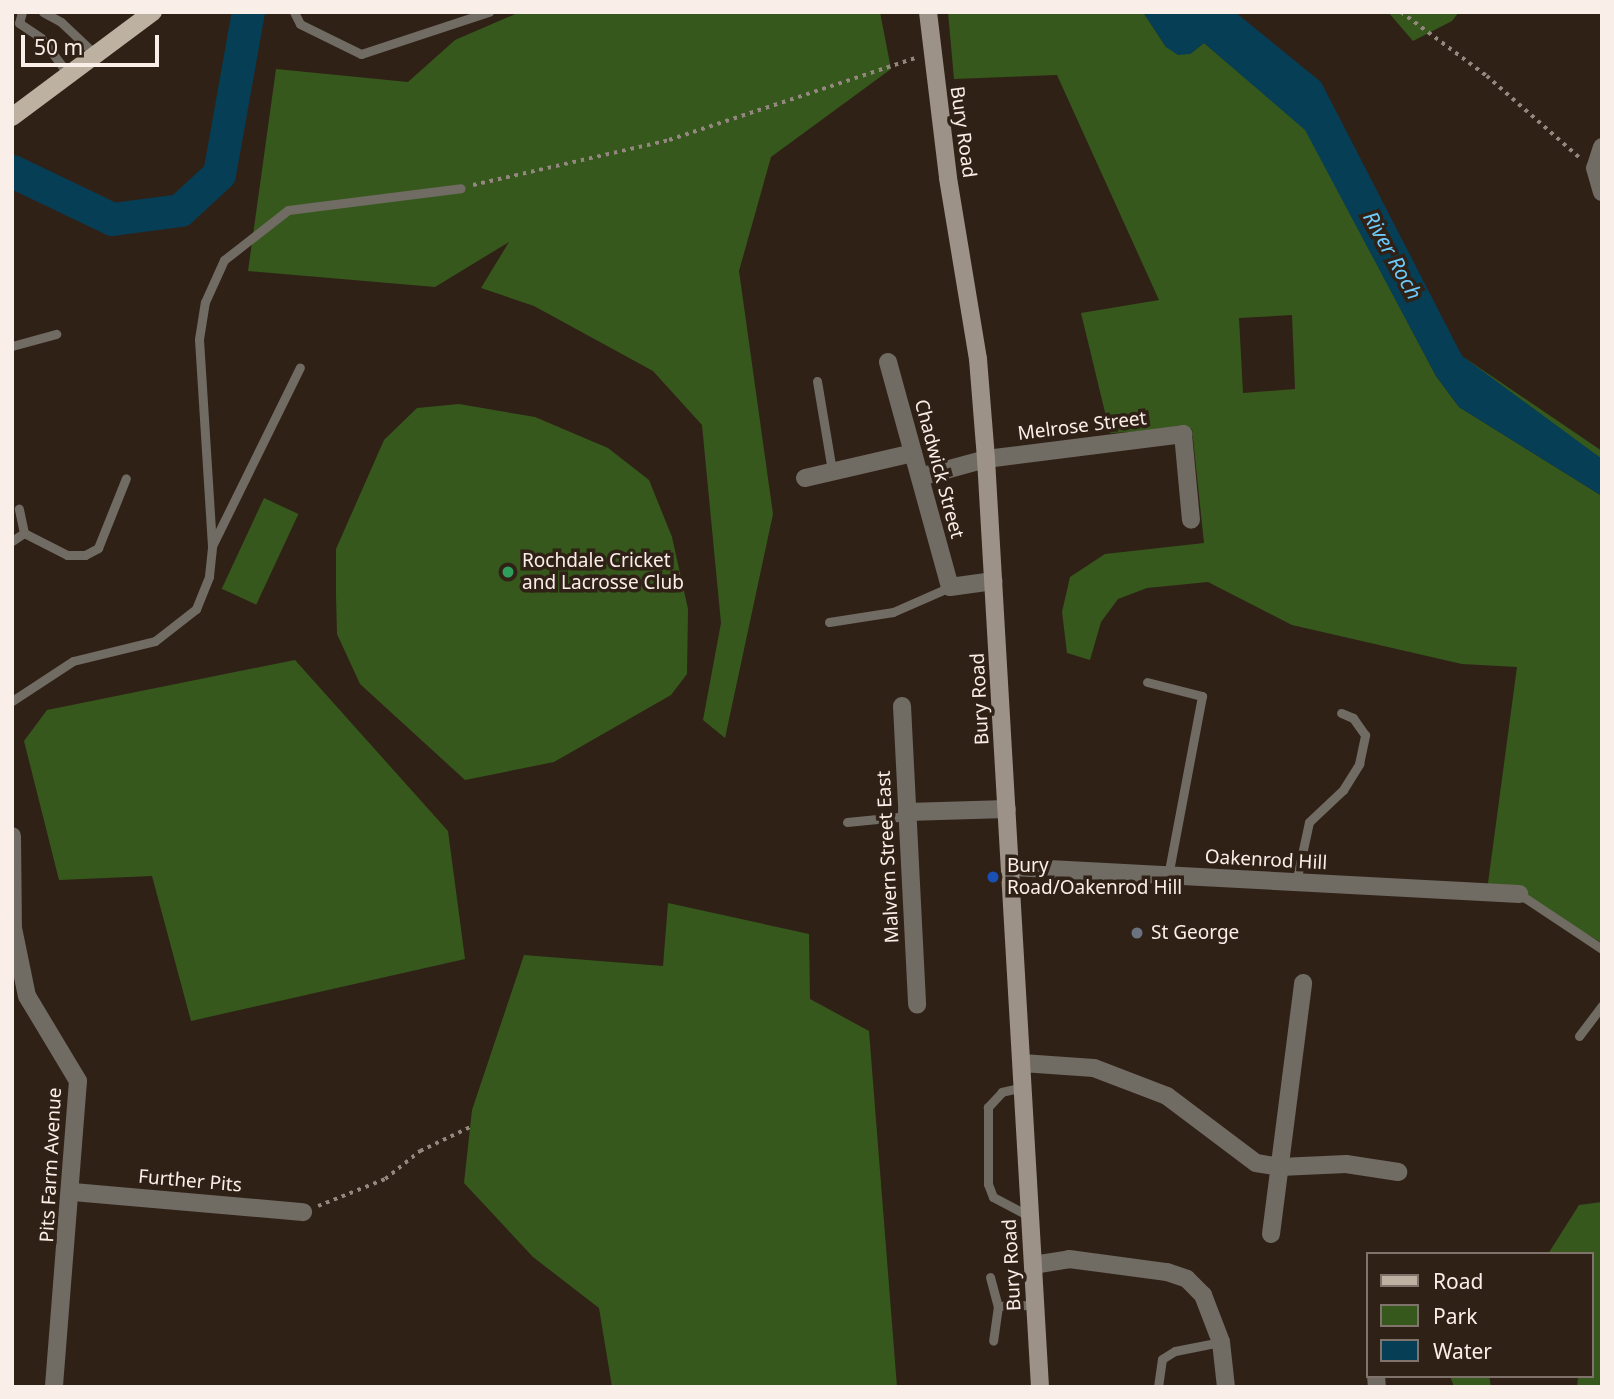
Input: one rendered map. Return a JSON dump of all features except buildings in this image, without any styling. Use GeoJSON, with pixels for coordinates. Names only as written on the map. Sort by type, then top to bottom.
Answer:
{"type":"FeatureCollection","features":[{"type":"Feature","properties":{"kind":"main road"},"geometry":{"type":"LineString","coordinates":[[12,117],[153,12]]}},
{"type":"Feature","properties":{"kind":"main road","name":"Bury Road"},"geometry":{"type":"LineString","coordinates":[[928,12],[978,359],[994,581],[1040,1387]]}},
{"type":"Feature","properties":{"kind":"street"},"geometry":{"type":"LineString","coordinates":[[1602,147],[1588,167],[1602,192]]}},
{"type":"Feature","properties":{"kind":"street","name":"Chadwick Street"},"geometry":{"type":"LineString","coordinates":[[888,362],[950,587]]}},
{"type":"Feature","properties":{"kind":"street","name":"Melrose Street"},"geometry":{"type":"LineString","coordinates":[[920,477],[986,458],[1183,434],[1191,520]]}},
{"type":"Feature","properties":{"kind":"street"},"geometry":{"type":"LineString","coordinates":[[805,478],[913,453]]}},
{"type":"Feature","properties":{"kind":"street"},"geometry":{"type":"LineString","coordinates":[[950,587],[994,581]]}},
{"type":"Feature","properties":{"kind":"street","name":"Malvern Street East"},"geometry":{"type":"LineString","coordinates":[[902,706],[917,1005]]}},
{"type":"Feature","properties":{"kind":"street"},"geometry":{"type":"LineString","coordinates":[[907,814],[1007,809]]}},
{"type":"Feature","properties":{"kind":"street","name":"Pits Farm Avenue"},"geometry":{"type":"LineString","coordinates":[[12,836],[13,928],[27,996],[78,1081],[73,1192],[54,1387]]}},
{"type":"Feature","properties":{"kind":"street","name":"Oakenrod Hill"},"geometry":{"type":"LineString","coordinates":[[1011,866],[1518,894]]}},
{"type":"Feature","properties":{"kind":"street"},"geometry":{"type":"LineString","coordinates":[[1270,1234],[1303,983]]}},
{"type":"Feature","properties":{"kind":"street"},"geometry":{"type":"LineString","coordinates":[[1022,1063],[1094,1068],[1167,1096],[1256,1163],[1280,1167],[1346,1164],[1398,1172]]}},
{"type":"Feature","properties":{"kind":"street","name":"Further Pits"},"geometry":{"type":"LineString","coordinates":[[73,1192],[303,1212]]}},
{"type":"Feature","properties":{"kind":"street"},"geometry":{"type":"LineString","coordinates":[[1033,1265],[1069,1259],[1167,1272],[1187,1279],[1203,1295],[1221,1342],[1226,1387]]}},
{"type":"Feature","properties":{"kind":"lane"},"geometry":{"type":"LineString","coordinates":[[22,12],[19,23],[41,38],[69,75]]}},
{"type":"Feature","properties":{"kind":"lane"},"geometry":{"type":"LineString","coordinates":[[43,12],[61,22],[96,55]]}},
{"type":"Feature","properties":{"kind":"lane"},"geometry":{"type":"LineString","coordinates":[[294,12],[300,24],[362,54],[489,12]]}},
{"type":"Feature","properties":{"kind":"lane"},"geometry":{"type":"LineString","coordinates":[[12,701],[73,661],[155,641],[182,624],[196,609],[209,576],[212,546],[199,339],[205,302],[224,260],[288,210],[461,188]]}},
{"type":"Feature","properties":{"kind":"lane"},"geometry":{"type":"LineString","coordinates":[[12,346],[56,334]]}},
{"type":"Feature","properties":{"kind":"lane"},"geometry":{"type":"LineString","coordinates":[[212,546],[300,367]]}},
{"type":"Feature","properties":{"kind":"lane"},"geometry":{"type":"LineString","coordinates":[[817,381],[832,471]]}},
{"type":"Feature","properties":{"kind":"lane"},"geometry":{"type":"LineString","coordinates":[[24,533],[66,555],[85,555],[98,548],[126,478]]}},
{"type":"Feature","properties":{"kind":"lane"},"geometry":{"type":"LineString","coordinates":[[19,509],[24,533]]}},
{"type":"Feature","properties":{"kind":"lane"},"geometry":{"type":"LineString","coordinates":[[12,541],[24,533]]}},
{"type":"Feature","properties":{"kind":"lane"},"geometry":{"type":"LineString","coordinates":[[829,622],[893,612],[950,587]]}},
{"type":"Feature","properties":{"kind":"lane"},"geometry":{"type":"LineString","coordinates":[[1147,682],[1202,696],[1168,876]]}},
{"type":"Feature","properties":{"kind":"lane"},"geometry":{"type":"LineString","coordinates":[[1296,883],[1309,822],[1343,790],[1359,764],[1365,735],[1353,718],[1341,713]]}},
{"type":"Feature","properties":{"kind":"lane"},"geometry":{"type":"LineString","coordinates":[[847,822],[907,814]]}},
{"type":"Feature","properties":{"kind":"lane"},"geometry":{"type":"LineString","coordinates":[[1518,894],[1602,949]]}},
{"type":"Feature","properties":{"kind":"lane"},"geometry":{"type":"LineString","coordinates":[[1579,1036],[1602,1006]]}},
{"type":"Feature","properties":{"kind":"lane"},"geometry":{"type":"LineString","coordinates":[[1023,1087],[1002,1092],[988,1107],[988,1184],[993,1197],[1031,1217]]}},
{"type":"Feature","properties":{"kind":"lane"},"geometry":{"type":"LineString","coordinates":[[990,1277],[998,1306],[993,1341]]}},
{"type":"Feature","properties":{"kind":"lane"},"geometry":{"type":"LineString","coordinates":[[998,1306],[1035,1305]]}},
{"type":"Feature","properties":{"kind":"lane"},"geometry":{"type":"LineString","coordinates":[[1158,1387],[1162,1359],[1175,1351],[1221,1342]]}},
{"type":"Feature","properties":{"kind":"path"},"geometry":{"type":"LineString","coordinates":[[1401,12],[1443,40],[1578,153],[1588,167]]}},
{"type":"Feature","properties":{"kind":"path"},"geometry":{"type":"LineString","coordinates":[[461,188],[669,140],[932,53]]}},
{"type":"Feature","properties":{"kind":"path"},"geometry":{"type":"LineString","coordinates":[[303,1212],[385,1179],[420,1151],[470,1127]]}},
{"type":"Feature","properties":{"kind":"green space"},"geometry":{"type":"Polygon","coordinates":[[[520,12],[880,12],[891,69],[771,157],[739,271],[773,514],[725,738],[703,720],[721,623],[702,425],[653,371],[534,306],[481,288],[509,242],[435,287],[248,271],[276,69],[408,82],[455,40],[520,12]]]}},
{"type":"Feature","properties":{"kind":"green space"},"geometry":{"type":"Polygon","coordinates":[[[948,12],[1143,12],[1166,47],[1190,54],[1204,43],[1306,130],[1436,376],[1459,407],[1602,496],[1602,943],[1531,901],[1486,898],[1517,667],[1462,664],[1292,625],[1208,582],[1147,588],[1118,599],[1101,622],[1090,660],[1067,653],[1062,612],[1070,577],[1105,554],[1204,543],[1192,429],[1110,433],[1081,313],[1159,300],[1057,75],[954,79],[948,12]],[[1292,315],[1239,318],[1243,393],[1295,389],[1292,315]]]}},
{"type":"Feature","properties":{"kind":"green space"},"geometry":{"type":"Polygon","coordinates":[[[1388,12],[1459,12],[1452,21],[1413,41],[1388,12]]]}},
{"type":"Feature","properties":{"kind":"green space"},"geometry":{"type":"Polygon","coordinates":[[[1462,356],[1602,451],[1602,459],[1566,434],[1462,356]]]}},
{"type":"Feature","properties":{"kind":"green space","name":"Rochdale Cricket and Lacrosse Club"},"geometry":{"type":"Polygon","coordinates":[[[459,404],[535,417],[608,448],[649,480],[672,537],[688,609],[687,674],[671,695],[554,762],[465,780],[360,684],[337,634],[336,595],[336,549],[384,440],[417,408],[459,404]]]}},
{"type":"Feature","properties":{"kind":"green space"},"geometry":{"type":"Polygon","coordinates":[[[264,498],[298,514],[256,605],[222,589],[264,498]]]}},
{"type":"Feature","properties":{"kind":"green space"},"geometry":{"type":"Polygon","coordinates":[[[295,660],[448,831],[465,959],[191,1021],[152,876],[59,880],[24,741],[47,710],[295,660]]]}},
{"type":"Feature","properties":{"kind":"green space"},"geometry":{"type":"Polygon","coordinates":[[[668,903],[809,934],[810,999],[869,1031],[897,1387],[612,1387],[599,1308],[533,1257],[464,1183],[472,1110],[524,955],[663,966],[668,903]]]}},
{"type":"Feature","properties":{"kind":"green space"},"geometry":{"type":"Polygon","coordinates":[[[1602,1202],[1602,1387],[1577,1387],[1578,1378],[1593,1378],[1593,1252],[1549,1252],[1579,1205],[1602,1202]]]}},
{"type":"Feature","properties":{"kind":"green space"},"geometry":{"type":"Polygon","coordinates":[[[1451,1378],[1489,1378],[1491,1387],[1454,1387],[1451,1378]]]}},
{"type":"Feature","properties":{"kind":"water","name":"River Roch"},"geometry":{"type":"Polygon","coordinates":[[[1143,12],[1235,12],[1321,82],[1462,356],[1602,459],[1602,496],[1459,407],[1436,376],[1305,130],[1204,43],[1190,54],[1178,55],[1166,47],[1143,12]]]}},
{"type":"Feature","properties":{"kind":"waterway"},"geometry":{"type":"LineString","coordinates":[[12,171],[112,219],[180,210],[219,174],[248,12]]}},
{"type":"Feature","properties":{"kind":"place","name":"Rochdale Cricket and Lacrosse Club"},"geometry":{"type":"Point","coordinates":[508,572]}},
{"type":"Feature","properties":{"kind":"place","name":"Bury Road/Oakenrod Hill"},"geometry":{"type":"Point","coordinates":[993,877]}},
{"type":"Feature","properties":{"kind":"place","name":"St George"},"geometry":{"type":"Point","coordinates":[1137,933]}}]}
